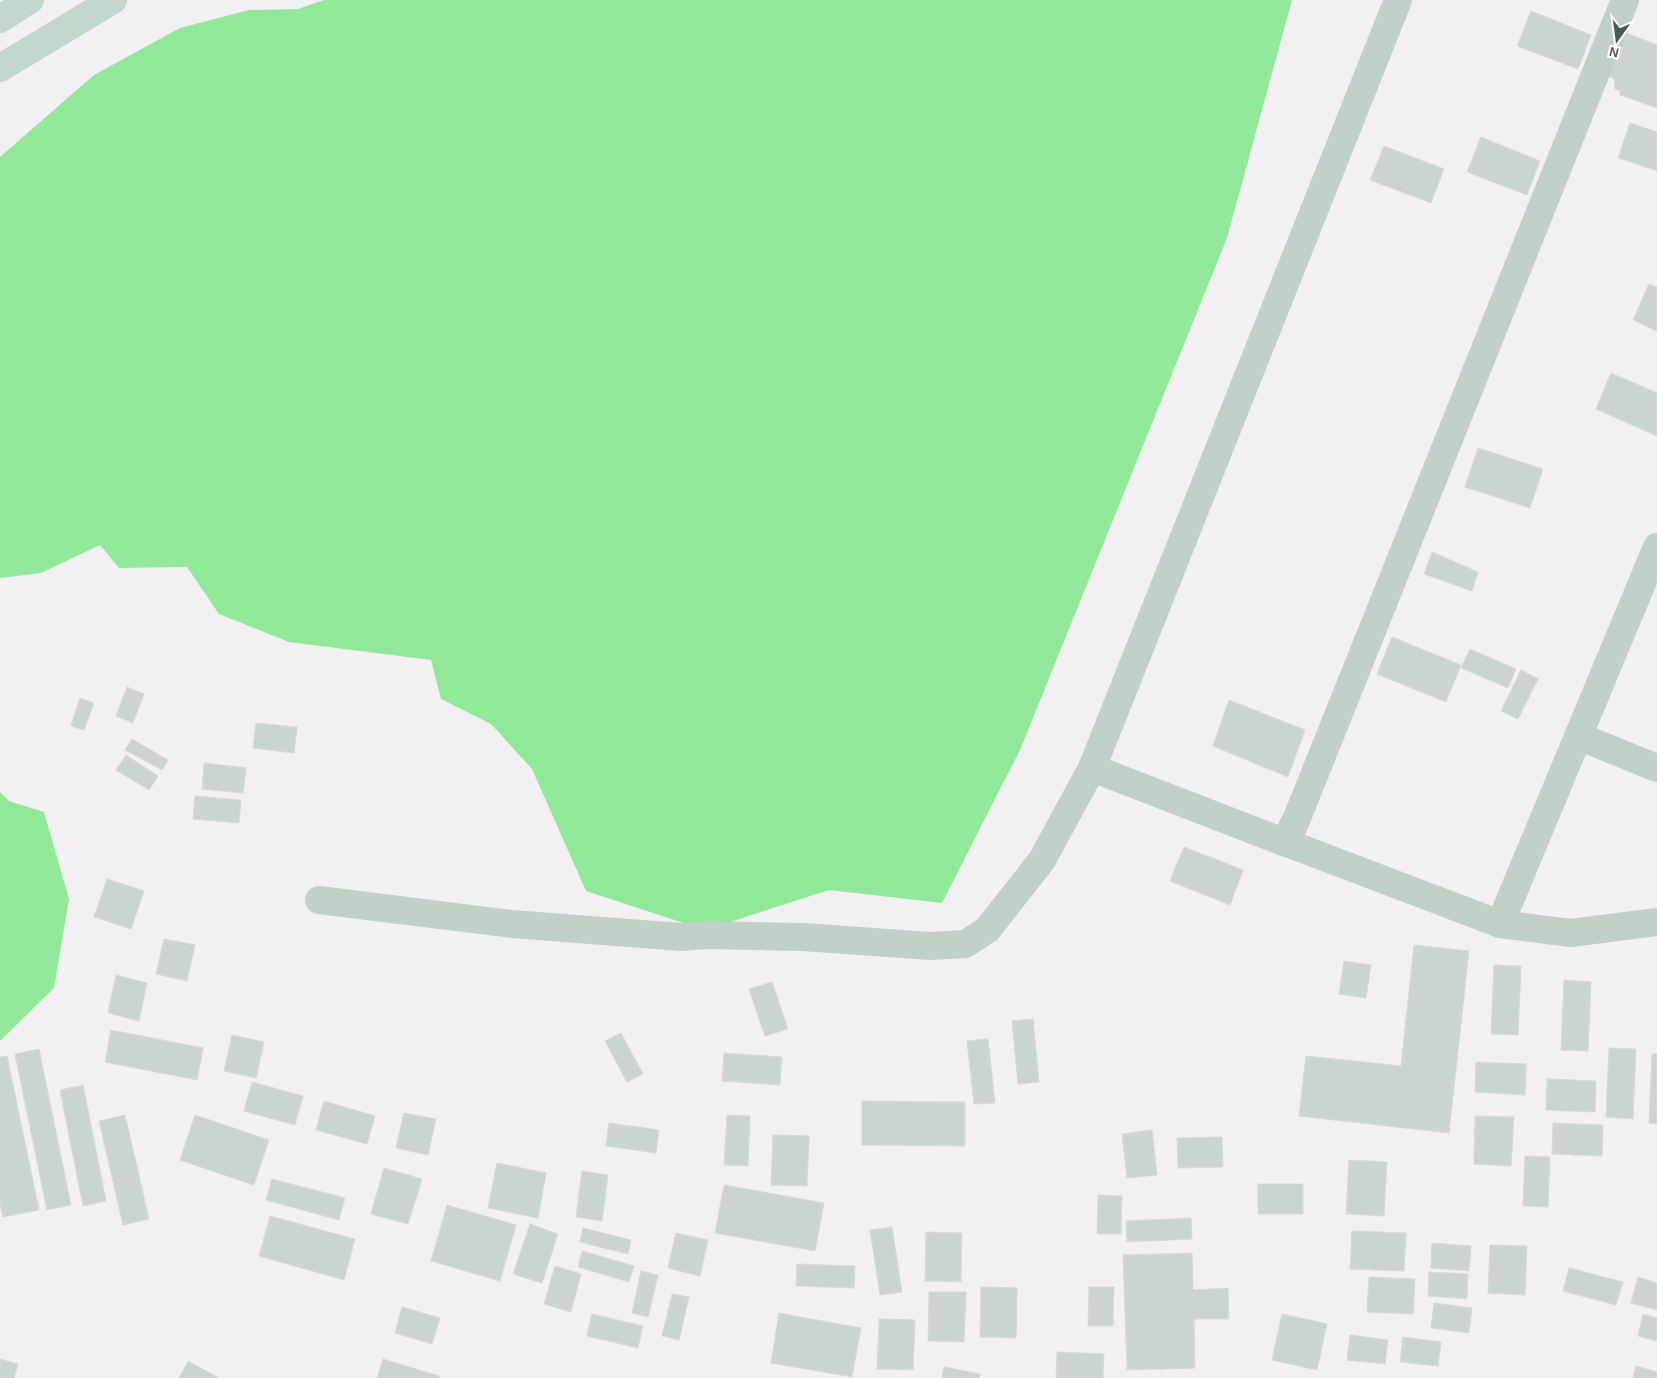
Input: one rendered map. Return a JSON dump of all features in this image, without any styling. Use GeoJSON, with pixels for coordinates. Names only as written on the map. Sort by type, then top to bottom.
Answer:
{"type":"FeatureCollection","features":[{"type":"Feature","properties":{"kind":"street"},"geometry":{"type":"LineString","coordinates":[[0,19],[30,0]]}},
{"type":"Feature","properties":{"kind":"street"},"geometry":{"type":"LineString","coordinates":[[0,68],[113,0]]}},
{"type":"Feature","properties":{"kind":"street"},"geometry":{"type":"LineString","coordinates":[[319,900],[512,924],[681,937],[707,935],[803,937],[930,946],[964,944],[987,930],[1042,860],[1092,768],[1398,0]]}},
{"type":"Feature","properties":{"kind":"street"},"geometry":{"type":"LineString","coordinates":[[1092,768],[1286,843],[1624,0],[1287,843],[1500,924],[1571,933],[1657,922]]}},
{"type":"Feature","properties":{"kind":"street"},"geometry":{"type":"LineString","coordinates":[[1500,924],[1657,547]]}},
{"type":"Feature","properties":{"kind":"street"},"geometry":{"type":"LineString","coordinates":[[1578,736],[1657,768]]}},
{"type":"Feature","properties":{"kind":"shaded area"},"geometry":{"type":"Polygon","coordinates":[[[324,0],[1292,0],[1227,238],[1020,750],[942,903],[829,890],[705,930],[586,891],[532,769],[491,724],[441,699],[431,660],[289,642],[219,614],[187,567],[119,568],[100,545],[41,573],[0,578],[0,157],[94,75],[180,28],[249,10],[298,9],[324,0]]]}},
{"type":"Feature","properties":{"kind":"shaded area"},"geometry":{"type":"Polygon","coordinates":[[[0,792],[9,801],[44,812],[69,899],[54,988],[0,1041],[0,792]]]}},
{"type":"Feature","properties":{"kind":"building"},"geometry":{"type":"Polygon","coordinates":[[[1531,11],[1591,35],[1578,69],[1517,46],[1531,11]]]}},
{"type":"Feature","properties":{"kind":"building"},"geometry":{"type":"Polygon","coordinates":[[[1624,32],[1657,45],[1657,108],[1620,95],[1620,91],[1615,89],[1614,79],[1608,76],[1624,32]]]}},
{"type":"Feature","properties":{"kind":"building"},"geometry":{"type":"Polygon","coordinates":[[[1630,123],[1657,132],[1657,171],[1618,158],[1630,123]]]}},
{"type":"Feature","properties":{"kind":"building"},"geometry":{"type":"Polygon","coordinates":[[[1481,137],[1540,161],[1527,195],[1467,172],[1481,137]]]}},
{"type":"Feature","properties":{"kind":"building"},"geometry":{"type":"Polygon","coordinates":[[[1384,146],[1444,169],[1431,203],[1370,180],[1384,146]]]}},
{"type":"Feature","properties":{"kind":"building"},"geometry":{"type":"Polygon","coordinates":[[[1649,284],[1657,287],[1657,331],[1633,320],[1649,284]]]}},
{"type":"Feature","properties":{"kind":"building"},"geometry":{"type":"Polygon","coordinates":[[[1611,373],[1657,393],[1657,436],[1596,409],[1611,373]]]}},
{"type":"Feature","properties":{"kind":"building"},"geometry":{"type":"Polygon","coordinates":[[[1478,448],[1543,469],[1530,508],[1465,487],[1478,448]]]}},
{"type":"Feature","properties":{"kind":"building"},"geometry":{"type":"Polygon","coordinates":[[[1432,552],[1478,572],[1472,591],[1424,574],[1432,552]]]}},
{"type":"Feature","properties":{"kind":"building"},"geometry":{"type":"Polygon","coordinates":[[[1392,637],[1461,665],[1446,702],[1377,674],[1392,637]]]}},
{"type":"Feature","properties":{"kind":"building"},"geometry":{"type":"Polygon","coordinates":[[[1470,649],[1516,669],[1508,688],[1461,668],[1470,649]]]}},
{"type":"Feature","properties":{"kind":"building"},"geometry":{"type":"Polygon","coordinates":[[[1521,670],[1538,679],[1518,719],[1501,711],[1521,670]]]}},
{"type":"Feature","properties":{"kind":"building"},"geometry":{"type":"Polygon","coordinates":[[[127,687],[144,694],[133,723],[116,716],[127,687]]]}},
{"type":"Feature","properties":{"kind":"building"},"geometry":{"type":"Polygon","coordinates":[[[80,698],[94,703],[84,730],[71,726],[80,698]]]}},
{"type":"Feature","properties":{"kind":"building"},"geometry":{"type":"Polygon","coordinates":[[[1229,700],[1305,730],[1288,777],[1213,746],[1229,700]]]}},
{"type":"Feature","properties":{"kind":"building"},"geometry":{"type":"Polygon","coordinates":[[[256,723],[297,727],[294,753],[253,748],[256,723]]]}},
{"type":"Feature","properties":{"kind":"building"},"geometry":{"type":"Polygon","coordinates":[[[132,739],[168,760],[162,770],[125,750],[132,739]]]}},
{"type":"Feature","properties":{"kind":"building"},"geometry":{"type":"Polygon","coordinates":[[[126,755],[158,776],[149,790],[116,770],[126,755]]]}},
{"type":"Feature","properties":{"kind":"building"},"geometry":{"type":"Polygon","coordinates":[[[204,763],[246,768],[243,793],[202,789],[204,763]]]}},
{"type":"Feature","properties":{"kind":"building"},"geometry":{"type":"Polygon","coordinates":[[[195,796],[241,800],[239,823],[193,819],[195,796]]]}},
{"type":"Feature","properties":{"kind":"building"},"geometry":{"type":"Polygon","coordinates":[[[1184,847],[1243,870],[1230,905],[1170,881],[1184,847]]]}},
{"type":"Feature","properties":{"kind":"building"},"geometry":{"type":"Polygon","coordinates":[[[107,879],[144,891],[131,929],[94,917],[107,879]]]}},
{"type":"Feature","properties":{"kind":"building"},"geometry":{"type":"Polygon","coordinates":[[[164,939],[195,945],[187,981],[156,974],[164,939]]]}},
{"type":"Feature","properties":{"kind":"building"},"geometry":{"type":"Polygon","coordinates":[[[1414,945],[1469,951],[1449,1133],[1299,1116],[1306,1056],[1401,1066],[1414,945]]]}},
{"type":"Feature","properties":{"kind":"building"},"geometry":{"type":"Polygon","coordinates":[[[1344,961],[1371,965],[1366,998],[1339,994],[1344,961]]]}},
{"type":"Feature","properties":{"kind":"building"},"geometry":{"type":"Polygon","coordinates":[[[1494,965],[1521,966],[1518,1035],[1491,1034],[1494,965]]]}},
{"type":"Feature","properties":{"kind":"building"},"geometry":{"type":"Polygon","coordinates":[[[116,975],[147,983],[139,1021],[108,1013],[116,975]]]}},
{"type":"Feature","properties":{"kind":"building"},"geometry":{"type":"Polygon","coordinates":[[[1564,980],[1591,982],[1588,1051],[1561,1050],[1564,980]]]}},
{"type":"Feature","properties":{"kind":"building"},"geometry":{"type":"Polygon","coordinates":[[[772,982],[788,1029],[765,1036],[749,989],[772,982]]]}},
{"type":"Feature","properties":{"kind":"building"},"geometry":{"type":"Polygon","coordinates":[[[1033,1019],[1039,1082],[1018,1084],[1012,1021],[1033,1019]]]}},
{"type":"Feature","properties":{"kind":"building"},"geometry":{"type":"Polygon","coordinates":[[[111,1030],[203,1048],[197,1080],[105,1062],[111,1030]]]}},
{"type":"Feature","properties":{"kind":"building"},"geometry":{"type":"Polygon","coordinates":[[[621,1033],[643,1074],[627,1082],[605,1041],[621,1033]]]}},
{"type":"Feature","properties":{"kind":"building"},"geometry":{"type":"Polygon","coordinates":[[[232,1035],[264,1042],[256,1078],[224,1071],[232,1035]]]}},
{"type":"Feature","properties":{"kind":"building"},"geometry":{"type":"Polygon","coordinates":[[[988,1039],[995,1103],[974,1104],[967,1041],[988,1039]]]}},
{"type":"Feature","properties":{"kind":"building"},"geometry":{"type":"Polygon","coordinates":[[[1609,1048],[1636,1049],[1633,1119],[1606,1117],[1609,1048]]]}},
{"type":"Feature","properties":{"kind":"building"},"geometry":{"type":"Polygon","coordinates":[[[39,1049],[71,1205],[47,1210],[15,1054],[39,1049]]]}},
{"type":"Feature","properties":{"kind":"building"},"geometry":{"type":"Polygon","coordinates":[[[724,1053],[782,1057],[780,1085],[722,1081],[724,1053]]]}},
{"type":"Feature","properties":{"kind":"building"},"geometry":{"type":"Polygon","coordinates":[[[1652,1054],[1657,1054],[1657,1124],[1649,1123],[1652,1054]]]}},
{"type":"Feature","properties":{"kind":"building"},"geometry":{"type":"Polygon","coordinates":[[[7,1056],[39,1210],[3,1217],[0,1204],[0,1057],[7,1056]]]}},
{"type":"Feature","properties":{"kind":"building"},"geometry":{"type":"Polygon","coordinates":[[[1476,1062],[1526,1064],[1525,1095],[1475,1092],[1476,1062]]]}},
{"type":"Feature","properties":{"kind":"building"},"geometry":{"type":"Polygon","coordinates":[[[1547,1079],[1596,1081],[1595,1112],[1546,1110],[1547,1079]]]}},
{"type":"Feature","properties":{"kind":"building"},"geometry":{"type":"Polygon","coordinates":[[[252,1082],[303,1096],[295,1125],[244,1111],[252,1082]]]}},
{"type":"Feature","properties":{"kind":"building"},"geometry":{"type":"Polygon","coordinates":[[[83,1085],[106,1201],[83,1206],[60,1090],[83,1085]]]}},
{"type":"Feature","properties":{"kind":"building"},"geometry":{"type":"Polygon","coordinates":[[[324,1101],[375,1116],[367,1144],[316,1130],[324,1101]]]}},
{"type":"Feature","properties":{"kind":"building"},"geometry":{"type":"Polygon","coordinates":[[[862,1101],[965,1102],[965,1146],[862,1145],[862,1101]]]}},
{"type":"Feature","properties":{"kind":"building"},"geometry":{"type":"Polygon","coordinates":[[[404,1113],[436,1119],[428,1155],[396,1148],[404,1113]]]}},
{"type":"Feature","properties":{"kind":"building"},"geometry":{"type":"Polygon","coordinates":[[[125,1115],[149,1219],[123,1225],[99,1121],[125,1115]]]}},
{"type":"Feature","properties":{"kind":"building"},"geometry":{"type":"Polygon","coordinates":[[[195,1115],[269,1140],[254,1185],[180,1160],[195,1115]]]}},
{"type":"Feature","properties":{"kind":"building"},"geometry":{"type":"Polygon","coordinates":[[[727,1115],[750,1116],[748,1166],[724,1165],[727,1115]]]}},
{"type":"Feature","properties":{"kind":"building"},"geometry":{"type":"Polygon","coordinates":[[[1475,1116],[1514,1117],[1511,1166],[1474,1164],[1475,1116]]]}},
{"type":"Feature","properties":{"kind":"building"},"geometry":{"type":"Polygon","coordinates":[[[609,1123],[659,1130],[656,1153],[606,1146],[609,1123]]]}},
{"type":"Feature","properties":{"kind":"building"},"geometry":{"type":"Polygon","coordinates":[[[1553,1123],[1603,1125],[1602,1156],[1552,1154],[1553,1123]]]}},
{"type":"Feature","properties":{"kind":"building"},"geometry":{"type":"Polygon","coordinates":[[[1152,1130],[1157,1175],[1127,1178],[1122,1134],[1152,1130]]]}},
{"type":"Feature","properties":{"kind":"building"},"geometry":{"type":"Polygon","coordinates":[[[773,1135],[809,1136],[807,1186],[771,1185],[773,1135]]]}},
{"type":"Feature","properties":{"kind":"building"},"geometry":{"type":"Polygon","coordinates":[[[1222,1137],[1223,1167],[1178,1168],[1177,1138],[1222,1137]]]}},
{"type":"Feature","properties":{"kind":"building"},"geometry":{"type":"Polygon","coordinates":[[[1525,1156],[1550,1157],[1548,1207],[1523,1206],[1525,1156]]]}},
{"type":"Feature","properties":{"kind":"building"},"geometry":{"type":"Polygon","coordinates":[[[1349,1160],[1387,1162],[1384,1216],[1346,1214],[1349,1160]]]}},
{"type":"Feature","properties":{"kind":"building"},"geometry":{"type":"Polygon","coordinates":[[[497,1163],[546,1173],[538,1218],[488,1208],[497,1163]]]}},
{"type":"Feature","properties":{"kind":"building"},"geometry":{"type":"Polygon","coordinates":[[[384,1168],[422,1179],[408,1224],[371,1214],[384,1168]]]}},
{"type":"Feature","properties":{"kind":"building"},"geometry":{"type":"Polygon","coordinates":[[[582,1171],[608,1175],[602,1221],[576,1217],[582,1171]]]}},
{"type":"Feature","properties":{"kind":"building"},"geometry":{"type":"Polygon","coordinates":[[[272,1179],[345,1198],[339,1220],[266,1200],[272,1179]]]}},
{"type":"Feature","properties":{"kind":"building"},"geometry":{"type":"Polygon","coordinates":[[[1258,1184],[1303,1184],[1303,1214],[1258,1214],[1258,1184]]]}},
{"type":"Feature","properties":{"kind":"building"},"geometry":{"type":"Polygon","coordinates":[[[724,1185],[824,1203],[815,1251],[715,1233],[724,1185]]]}},
{"type":"Feature","properties":{"kind":"building"},"geometry":{"type":"Polygon","coordinates":[[[1098,1195],[1122,1196],[1121,1234],[1097,1234],[1098,1195]]]}},
{"type":"Feature","properties":{"kind":"building"},"geometry":{"type":"Polygon","coordinates":[[[447,1205],[516,1225],[500,1281],[431,1261],[447,1205]]]}},
{"type":"Feature","properties":{"kind":"building"},"geometry":{"type":"Polygon","coordinates":[[[270,1216],[355,1239],[344,1280],[259,1256],[270,1216]]]}},
{"type":"Feature","properties":{"kind":"building"},"geometry":{"type":"Polygon","coordinates":[[[1191,1218],[1192,1239],[1127,1242],[1126,1221],[1191,1218]]]}},
{"type":"Feature","properties":{"kind":"building"},"geometry":{"type":"Polygon","coordinates":[[[530,1224],[558,1234],[542,1283],[513,1274],[530,1224]]]}},
{"type":"Feature","properties":{"kind":"building"},"geometry":{"type":"Polygon","coordinates":[[[892,1227],[902,1292],[880,1295],[870,1230],[892,1227]]]}},
{"type":"Feature","properties":{"kind":"building"},"geometry":{"type":"Polygon","coordinates":[[[583,1228],[631,1240],[628,1254],[580,1242],[583,1228]]]}},
{"type":"Feature","properties":{"kind":"building"},"geometry":{"type":"Polygon","coordinates":[[[1352,1231],[1406,1233],[1404,1271],[1350,1269],[1352,1231]]]}},
{"type":"Feature","properties":{"kind":"building"},"geometry":{"type":"Polygon","coordinates":[[[926,1232],[962,1233],[961,1282],[925,1281],[926,1232]]]}},
{"type":"Feature","properties":{"kind":"building"},"geometry":{"type":"Polygon","coordinates":[[[676,1233],[708,1240],[700,1276],[668,1268],[676,1233]]]}},
{"type":"Feature","properties":{"kind":"building"},"geometry":{"type":"Polygon","coordinates":[[[1432,1243],[1471,1246],[1469,1271],[1431,1268],[1432,1243]]]}},
{"type":"Feature","properties":{"kind":"building"},"geometry":{"type":"Polygon","coordinates":[[[1490,1245],[1527,1246],[1525,1295],[1488,1293],[1490,1245]]]}},
{"type":"Feature","properties":{"kind":"building"},"geometry":{"type":"Polygon","coordinates":[[[582,1251],[634,1266],[629,1282],[578,1267],[582,1251]]]}},
{"type":"Feature","properties":{"kind":"building"},"geometry":{"type":"Polygon","coordinates":[[[1192,1253],[1193,1290],[1228,1288],[1229,1319],[1194,1319],[1195,1368],[1127,1370],[1123,1255],[1192,1253]]]}},
{"type":"Feature","properties":{"kind":"building"},"geometry":{"type":"Polygon","coordinates":[[[797,1264],[855,1266],[854,1288],[796,1286],[797,1264]]]}},
{"type":"Feature","properties":{"kind":"building"},"geometry":{"type":"Polygon","coordinates":[[[555,1266],[581,1274],[571,1312],[544,1304],[555,1266]]]}},
{"type":"Feature","properties":{"kind":"building"},"geometry":{"type":"Polygon","coordinates":[[[1569,1268],[1623,1282],[1616,1305],[1563,1291],[1569,1268]]]}},
{"type":"Feature","properties":{"kind":"building"},"geometry":{"type":"Polygon","coordinates":[[[641,1271],[658,1275],[648,1317],[632,1313],[641,1271]]]}},
{"type":"Feature","properties":{"kind":"building"},"geometry":{"type":"Polygon","coordinates":[[[1429,1272],[1468,1274],[1467,1299],[1428,1296],[1429,1272]]]}},
{"type":"Feature","properties":{"kind":"building"},"geometry":{"type":"Polygon","coordinates":[[[1369,1277],[1415,1279],[1413,1314],[1367,1312],[1369,1277]]]}},
{"type":"Feature","properties":{"kind":"building"},"geometry":{"type":"Polygon","coordinates":[[[1638,1277],[1657,1283],[1657,1310],[1631,1303],[1638,1277]]]}},
{"type":"Feature","properties":{"kind":"building"},"geometry":{"type":"Polygon","coordinates":[[[981,1287],[1017,1288],[1016,1338],[980,1337],[981,1287]]]}},
{"type":"Feature","properties":{"kind":"building"},"geometry":{"type":"Polygon","coordinates":[[[1089,1287],[1114,1287],[1113,1326],[1088,1326],[1089,1287]]]}},
{"type":"Feature","properties":{"kind":"building"},"geometry":{"type":"Polygon","coordinates":[[[929,1292],[966,1292],[964,1342],[928,1341],[929,1292]]]}},
{"type":"Feature","properties":{"kind":"building"},"geometry":{"type":"Polygon","coordinates":[[[672,1294],[689,1297],[679,1340],[662,1336],[672,1294]]]}},
{"type":"Feature","properties":{"kind":"building"},"geometry":{"type":"Polygon","coordinates":[[[1434,1303],[1472,1308],[1469,1333],[1431,1328],[1434,1303]]]}},
{"type":"Feature","properties":{"kind":"building"},"geometry":{"type":"Polygon","coordinates":[[[402,1307],[440,1318],[432,1344],[395,1333],[402,1307]]]}},
{"type":"Feature","properties":{"kind":"building"},"geometry":{"type":"Polygon","coordinates":[[[779,1313],[861,1328],[852,1377],[771,1363],[779,1313]]]}},
{"type":"Feature","properties":{"kind":"building"},"geometry":{"type":"Polygon","coordinates":[[[592,1314],[643,1326],[638,1348],[587,1336],[592,1314]]]}},
{"type":"Feature","properties":{"kind":"building"},"geometry":{"type":"Polygon","coordinates":[[[1282,1314],[1327,1324],[1317,1370],[1272,1360],[1282,1314]]]}},
{"type":"Feature","properties":{"kind":"building"},"geometry":{"type":"Polygon","coordinates":[[[1643,1314],[1657,1318],[1657,1341],[1638,1336],[1643,1314]]]}},
{"type":"Feature","properties":{"kind":"building"},"geometry":{"type":"Polygon","coordinates":[[[879,1319],[915,1320],[913,1370],[877,1369],[879,1319]]]}},
{"type":"Feature","properties":{"kind":"building"},"geometry":{"type":"Polygon","coordinates":[[[1350,1335],[1388,1340],[1385,1364],[1347,1360],[1350,1335]]]}},
{"type":"Feature","properties":{"kind":"building"},"geometry":{"type":"Polygon","coordinates":[[[1403,1337],[1441,1342],[1438,1366],[1400,1362],[1403,1337]]]}},
{"type":"Feature","properties":{"kind":"building"},"geometry":{"type":"Polygon","coordinates":[[[1057,1352],[1104,1354],[1103,1378],[1056,1378],[1057,1352]]]}},
{"type":"Feature","properties":{"kind":"building"},"geometry":{"type":"Polygon","coordinates":[[[0,1359],[18,1364],[14,1378],[0,1378],[0,1359]]]}},
{"type":"Feature","properties":{"kind":"building"},"geometry":{"type":"Polygon","coordinates":[[[383,1359],[439,1376],[439,1378],[377,1378],[383,1359]]]}},
{"type":"Feature","properties":{"kind":"building"},"geometry":{"type":"Polygon","coordinates":[[[188,1361],[219,1378],[179,1378],[188,1361]]]}},
{"type":"Feature","properties":{"kind":"building"},"geometry":{"type":"Polygon","coordinates":[[[1636,1366],[1657,1372],[1657,1378],[1633,1378],[1636,1366]]]}},
{"type":"Feature","properties":{"kind":"building"},"geometry":{"type":"Polygon","coordinates":[[[944,1367],[980,1374],[979,1378],[942,1378],[944,1367]]]}}]}
